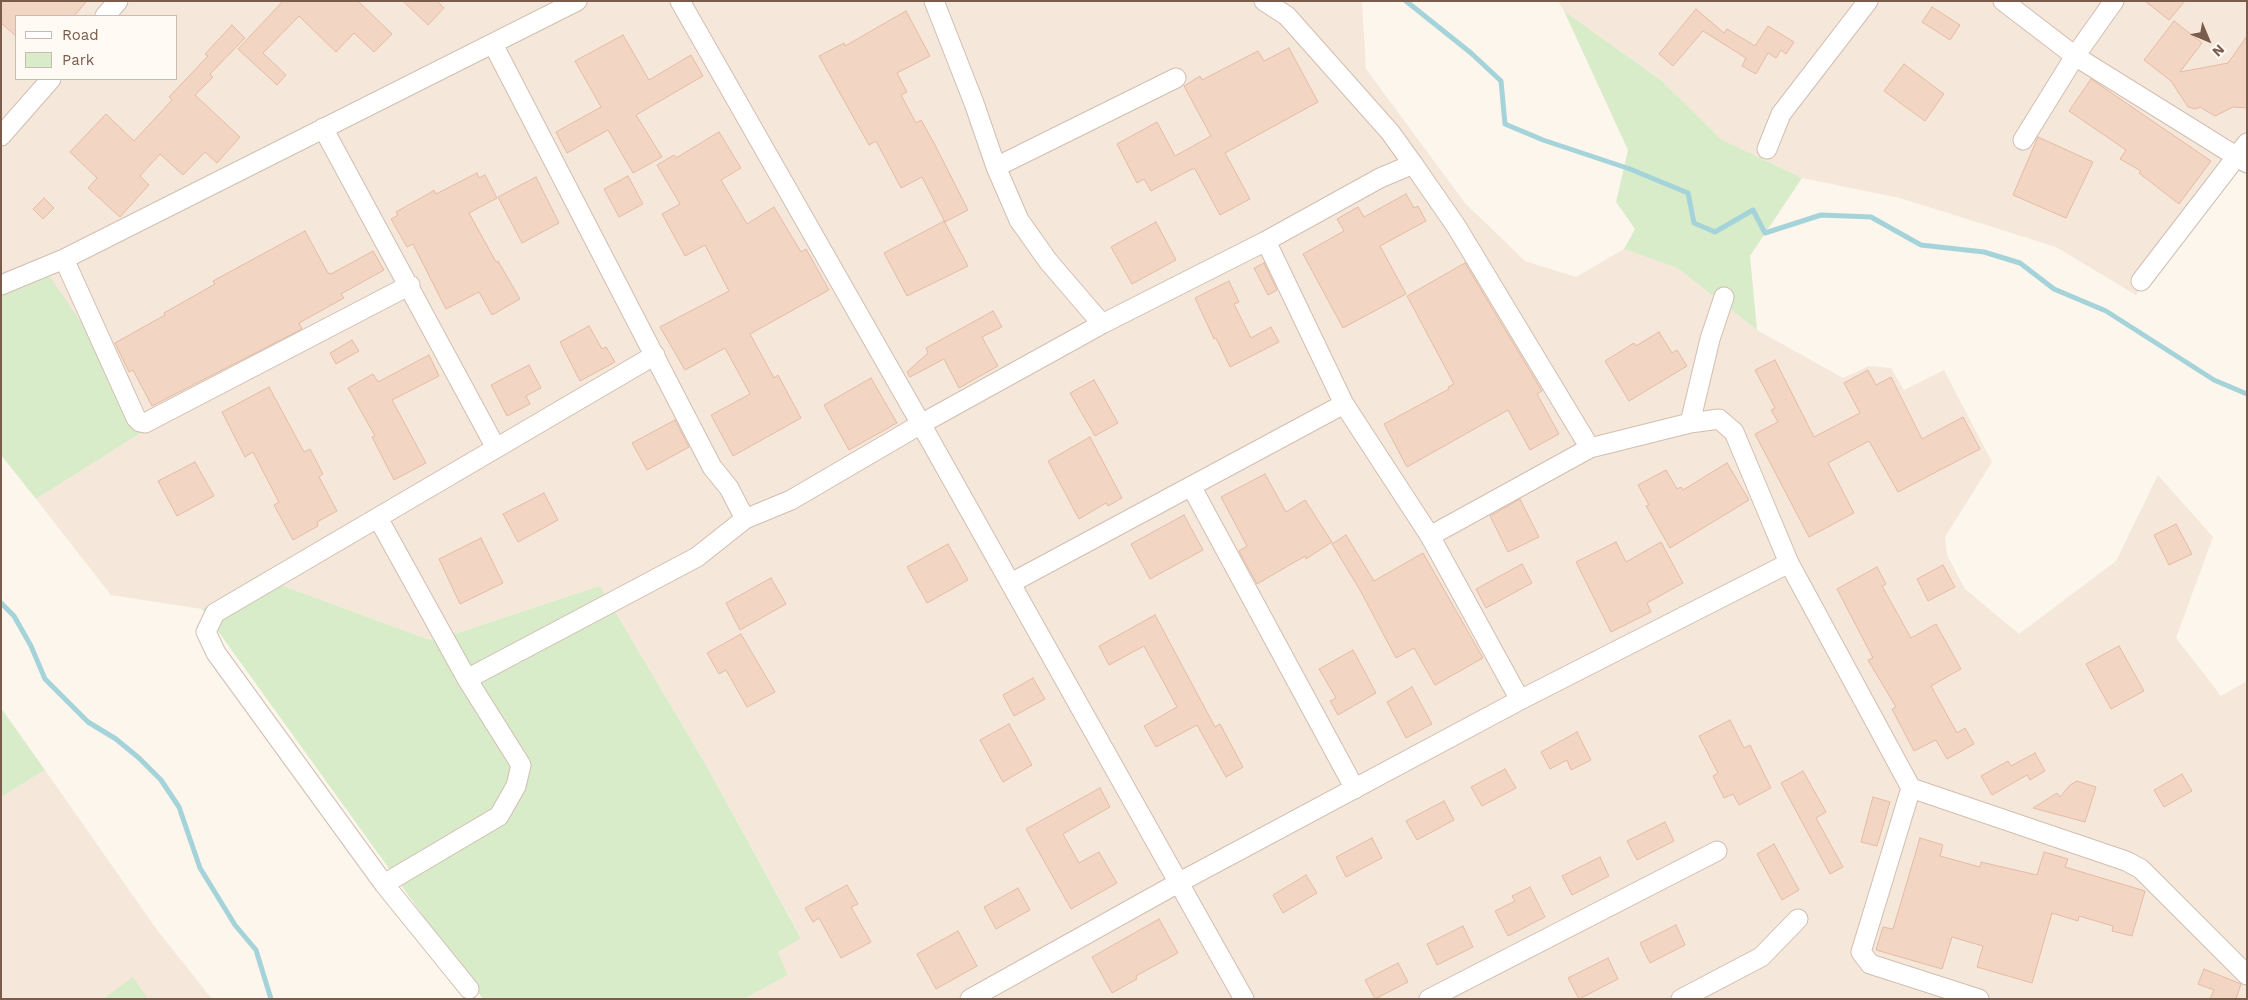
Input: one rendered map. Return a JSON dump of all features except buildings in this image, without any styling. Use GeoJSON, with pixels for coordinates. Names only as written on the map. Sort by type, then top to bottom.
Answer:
{"type":"FeatureCollection","features":[{"type":"Feature","properties":{"kind":"street"},"geometry":{"type":"LineString","coordinates":[[106,15],[118,1]]}},
{"type":"Feature","properties":{"kind":"street"},"geometry":{"type":"LineString","coordinates":[[1,285],[64,259],[493,44],[553,7],[576,1]]}},
{"type":"Feature","properties":{"kind":"street"},"geometry":{"type":"LineString","coordinates":[[680,1],[1011,583],[1244,999]]}},
{"type":"Feature","properties":{"kind":"street"},"geometry":{"type":"LineString","coordinates":[[934,1],[974,103],[996,168],[1019,220],[1048,261],[1102,324]]}},
{"type":"Feature","properties":{"kind":"street"},"geometry":{"type":"LineString","coordinates":[[1264,1],[1287,16],[1390,132],[1414,164],[1456,226],[1590,448]]}},
{"type":"Feature","properties":{"kind":"street"},"geometry":{"type":"LineString","coordinates":[[2003,1],[2074,56],[2244,154],[2141,281]]}},
{"type":"Feature","properties":{"kind":"street"},"geometry":{"type":"LineString","coordinates":[[2023,140],[2074,56],[2114,1]]}},
{"type":"Feature","properties":{"kind":"street"},"geometry":{"type":"LineString","coordinates":[[1766,149],[1781,114],[1857,5]]}},
{"type":"Feature","properties":{"kind":"street"},"geometry":{"type":"LineString","coordinates":[[493,44],[656,355],[712,467],[729,488],[745,519]]}},
{"type":"Feature","properties":{"kind":"street"},"geometry":{"type":"LineString","coordinates":[[996,168],[1176,78]]}},
{"type":"Feature","properties":{"kind":"street"},"geometry":{"type":"LineString","coordinates":[[1,136],[50,80]]}},
{"type":"Feature","properties":{"kind":"street"},"geometry":{"type":"LineString","coordinates":[[323,128],[410,285],[496,448]]}},
{"type":"Feature","properties":{"kind":"street"},"geometry":{"type":"LineString","coordinates":[[467,679],[697,557],[745,519],[791,500],[921,424],[1102,324],[1266,241],[1380,178],[1414,164]]}},
{"type":"Feature","properties":{"kind":"street"},"geometry":{"type":"LineString","coordinates":[[1266,241],[1344,404],[1430,536],[1520,700]]}},
{"type":"Feature","properties":{"kind":"street"},"geometry":{"type":"LineString","coordinates":[[64,259],[136,418],[140,422],[145,423],[410,285]]}},
{"type":"Feature","properties":{"kind":"street"},"geometry":{"type":"LineString","coordinates":[[1690,423],[1710,338],[1724,296]]}},
{"type":"Feature","properties":{"kind":"street"},"geometry":{"type":"LineString","coordinates":[[469,989],[384,884],[216,653],[206,632],[214,613],[656,355]]}},
{"type":"Feature","properties":{"kind":"street"},"geometry":{"type":"LineString","coordinates":[[1011,583],[1344,404]]}},
{"type":"Feature","properties":{"kind":"street"},"geometry":{"type":"LineString","coordinates":[[1430,536],[1590,448],[1690,423],[1719,419],[1734,432],[1789,563],[1911,788],[2126,861],[2141,870],[2247,975]]}},
{"type":"Feature","properties":{"kind":"street"},"geometry":{"type":"LineString","coordinates":[[1191,486],[1355,789]]}},
{"type":"Feature","properties":{"kind":"street"},"geometry":{"type":"LineString","coordinates":[[378,518],[467,679],[521,765],[516,786],[499,816],[384,884]]}},
{"type":"Feature","properties":{"kind":"street"},"geometry":{"type":"LineString","coordinates":[[970,999],[1178,883],[1520,700],[1789,563]]}},
{"type":"Feature","properties":{"kind":"street"},"geometry":{"type":"LineString","coordinates":[[1911,788],[1861,952],[1870,964],[1979,999]]}},
{"type":"Feature","properties":{"kind":"street"},"geometry":{"type":"LineString","coordinates":[[1428,999],[1717,851]]}},
{"type":"Feature","properties":{"kind":"street"},"geometry":{"type":"LineString","coordinates":[[1681,999],[1761,957],[1798,919]]}},
{"type":"Feature","properties":{"kind":"shaded area"},"geometry":{"type":"Polygon","coordinates":[[[1,1],[1362,1],[1366,69],[1465,203],[1525,261],[1576,277],[1624,249],[1677,268],[1757,330],[1843,378],[1869,366],[1891,368],[1904,390],[1944,370],[1992,462],[1945,537],[1947,555],[1965,589],[2019,634],[2116,561],[2158,475],[2213,537],[2176,638],[2221,696],[2247,681],[2247,999],[744,999],[788,975],[778,952],[801,937],[706,765],[600,586],[433,641],[256,576],[202,609],[111,595],[36,499],[152,426],[1,292],[1,1]]]}},
{"type":"Feature","properties":{"kind":"shaded area"},"geometry":{"type":"Polygon","coordinates":[[[1558,1],[2247,1],[2247,166],[2239,161],[2136,295],[2056,247],[1900,198],[1802,178],[1721,139],[1662,81],[1564,11],[1558,1]]]}},
{"type":"Feature","properties":{"kind":"shaded area"},"geometry":{"type":"Polygon","coordinates":[[[45,770],[157,930],[212,999],[1,999],[1,797],[45,770]]]}},
{"type":"Feature","properties":{"kind":"green space"},"geometry":{"type":"Polygon","coordinates":[[[1564,11],[1662,81],[1721,139],[1802,178],[1750,256],[1757,330],[1677,268],[1624,249],[1635,229],[1616,202],[1628,150],[1564,11]]]}},
{"type":"Feature","properties":{"kind":"green space"},"geometry":{"type":"Polygon","coordinates":[[[44,268],[152,426],[36,499],[1,455],[1,292],[44,268]]]}},
{"type":"Feature","properties":{"kind":"green space"},"geometry":{"type":"Polygon","coordinates":[[[256,576],[433,641],[600,586],[706,765],[801,938],[778,952],[788,975],[744,999],[483,999],[202,609],[256,576]]]}},
{"type":"Feature","properties":{"kind":"green space"},"geometry":{"type":"Polygon","coordinates":[[[1,708],[45,770],[1,797],[1,708]]]}},
{"type":"Feature","properties":{"kind":"green space"},"geometry":{"type":"Polygon","coordinates":[[[133,977],[148,999],[103,999],[133,977]]]}},
{"type":"Feature","properties":{"kind":"waterway"},"geometry":{"type":"LineString","coordinates":[[1406,1],[1471,53],[1501,81],[1505,124],[1543,140],[1630,169],[1688,193],[1694,223],[1715,232],[1753,210],[1765,233],[1821,215],[1871,217],[1921,245],[1984,252],[2020,263],[2054,289],[2106,311],[2214,380],[2247,394]]}},
{"type":"Feature","properties":{"kind":"waterway"},"geometry":{"type":"LineString","coordinates":[[1,603],[14,616],[31,646],[45,679],[88,722],[116,739],[161,780],[179,807],[200,868],[235,925],[256,950],[271,999]]}}]}
